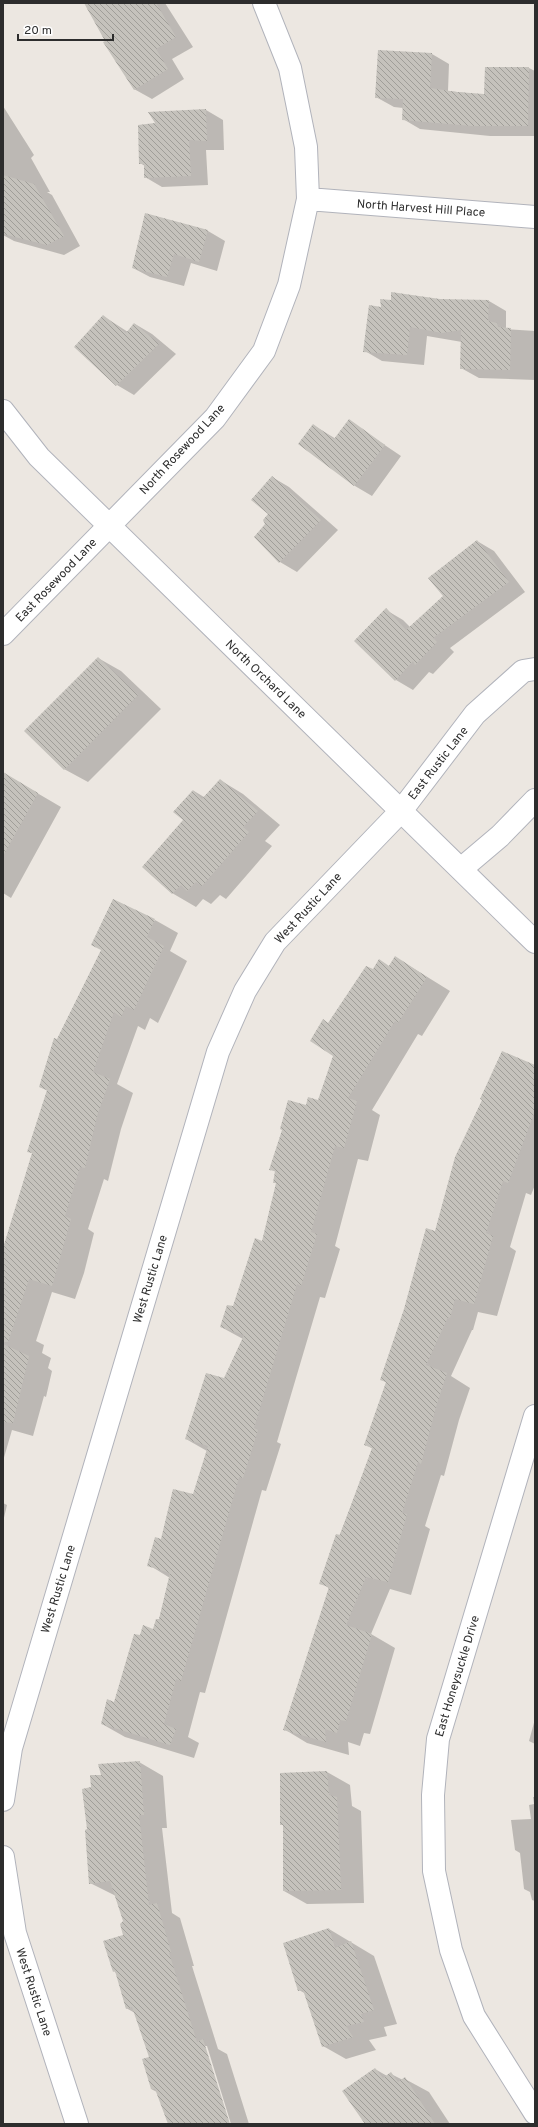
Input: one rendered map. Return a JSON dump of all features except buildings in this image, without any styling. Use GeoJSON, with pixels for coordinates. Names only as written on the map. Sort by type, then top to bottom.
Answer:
{"type":"FeatureCollection","features":[{"type":"Feature","properties":{"kind":"street","name":"North Rosewood Lane"},"geometry":{"type":"LineString","coordinates":[[109,526],[215,418],[264,351],[289,285],[308,199],[306,147],[290,68],[264,3]]}},
{"type":"Feature","properties":{"kind":"street","name":"North Harvest Hill Place"},"geometry":{"type":"LineString","coordinates":[[308,199],[535,216]]}},
{"type":"Feature","properties":{"kind":"street","name":"North Orchard Lane"},"geometry":{"type":"LineString","coordinates":[[3,411],[39,457],[535,942]]}},
{"type":"Feature","properties":{"kind":"street","name":"East Rosewood Lane"},"geometry":{"type":"LineString","coordinates":[[3,634],[109,526]]}},
{"type":"Feature","properties":{"kind":"street","name":"East Rustic Lane"},"geometry":{"type":"LineString","coordinates":[[401,811],[475,714],[523,671],[535,669]]}},
{"type":"Feature","properties":{"kind":"street"},"geometry":{"type":"LineString","coordinates":[[461,869],[500,836],[535,800]]}},
{"type":"Feature","properties":{"kind":"street","name":"West Rustic Lane"},"geometry":{"type":"LineString","coordinates":[[3,1800],[11,1748],[218,1052],[245,991],[275,942],[401,811]]}},
{"type":"Feature","properties":{"kind":"street","name":"East Honeysuckle Drive"},"geometry":{"type":"LineString","coordinates":[[535,1416],[438,1739],[432,1796],[434,1871],[451,1950],[474,2016],[535,2113]]}},
{"type":"Feature","properties":{"kind":"street","name":"West Rustic Lane"},"geometry":{"type":"LineString","coordinates":[[3,1857],[15,1933],[77,2124]]}}]}
